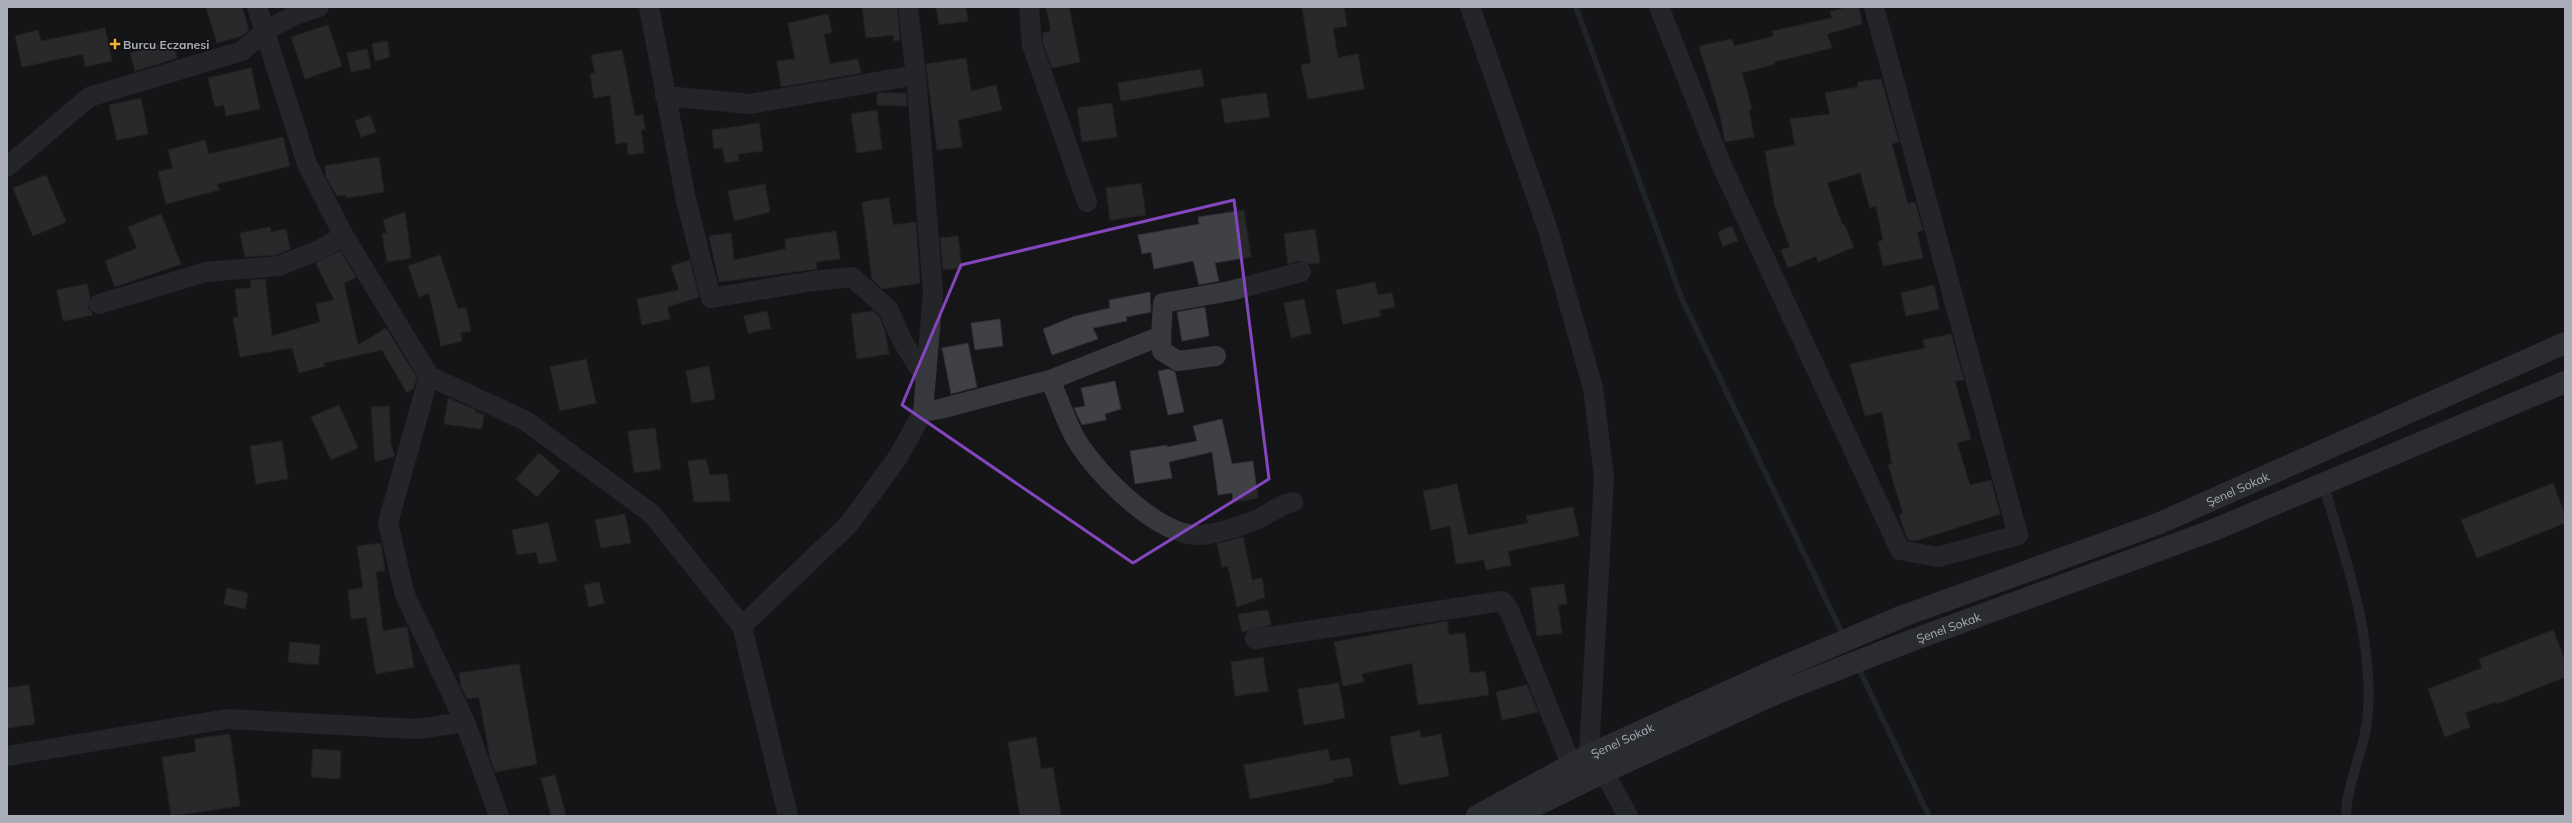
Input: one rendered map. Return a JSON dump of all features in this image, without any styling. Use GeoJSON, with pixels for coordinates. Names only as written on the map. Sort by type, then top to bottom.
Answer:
{"type":"FeatureCollection","features":[{"type":"Feature","properties":{"kind":"street"},"geometry":{"type":"LineString","coordinates":[[256,7],[307,164],[344,236],[429,376],[526,421],[652,514],[742,626],[788,816]]}},
{"type":"Feature","properties":{"kind":"street"},"geometry":{"type":"LineString","coordinates":[[7,167],[89,97],[242,51],[265,32],[295,15],[318,7]]}},
{"type":"Feature","properties":{"kind":"street"},"geometry":{"type":"LineString","coordinates":[[649,7],[686,200],[711,298],[813,280],[852,277],[888,309],[903,342],[926,379]]}},
{"type":"Feature","properties":{"kind":"street"},"geometry":{"type":"LineString","coordinates":[[742,626],[848,524],[898,457],[923,412],[933,293],[916,75],[908,7]]}},
{"type":"Feature","properties":{"kind":"street"},"geometry":{"type":"LineString","coordinates":[[1028,7],[1032,45],[1086,202]]}},
{"type":"Feature","properties":{"kind":"street"},"geometry":{"type":"LineString","coordinates":[[1470,7],[1548,230],[1593,388],[1604,477],[1580,760]]}},
{"type":"Feature","properties":{"kind":"street"},"geometry":{"type":"LineString","coordinates":[[1659,7],[1722,166],[1900,550],[1938,557],[2018,535],[1874,7]]}},
{"type":"Feature","properties":{"kind":"street"},"geometry":{"type":"LineString","coordinates":[[665,96],[750,104],[916,75]]}},
{"type":"Feature","properties":{"kind":"street"},"geometry":{"type":"LineString","coordinates":[[99,304],[206,272],[279,266],[319,250],[344,236]]}},
{"type":"Feature","properties":{"kind":"street"},"geometry":{"type":"LineString","coordinates":[[1216,356],[1178,361],[1162,351],[1161,336],[1163,303],[1230,291],[1301,272]]}},
{"type":"Feature","properties":{"kind":"street"},"geometry":{"type":"LineString","coordinates":[[923,412],[1050,380],[1161,336]]}},
{"type":"Feature","properties":{"kind":"street","name":"Şenel Sokak"},"geometry":{"type":"LineString","coordinates":[[1477,816],[1580,760],[1771,672],[1904,616],[2160,523],[2565,343]]}},
{"type":"Feature","properties":{"kind":"street"},"geometry":{"type":"LineString","coordinates":[[429,376],[388,523],[405,595],[465,722],[499,816]]}},
{"type":"Feature","properties":{"kind":"street"},"geometry":{"type":"LineString","coordinates":[[1050,380],[1077,440],[1108,481],[1138,507],[1174,530],[1201,535],[1259,519],[1280,505],[1293,502]]}},
{"type":"Feature","properties":{"kind":"street","name":"Şenel Sokak"},"geometry":{"type":"LineString","coordinates":[[1514,816],[1604,772],[1777,693],[1910,640],[2211,531],[2565,382]]}},
{"type":"Feature","properties":{"kind":"street"},"geometry":{"type":"LineString","coordinates":[[1255,639],[1502,601],[1509,610],[1580,760]]}},
{"type":"Feature","properties":{"kind":"street"},"geometry":{"type":"LineString","coordinates":[[7,756],[227,719],[418,730],[465,722]]}},
{"type":"Feature","properties":{"kind":"street"},"geometry":{"type":"LineString","coordinates":[[1604,772],[1628,816]]}},
{"type":"Feature","properties":{"kind":"lane"},"geometry":{"type":"LineString","coordinates":[[2323,483],[2359,607],[2368,670],[2366,734],[2350,788],[2346,816]]}},
{"type":"Feature","properties":{"kind":"highlighted area"},"geometry":{"type":"Polygon","coordinates":[[[1234,200],[1269,479],[1133,563],[902,405],[961,265],[1234,200]]]}},
{"type":"Feature","properties":{"kind":"building"},"geometry":{"type":"Polygon","coordinates":[[[206,7],[242,7],[249,30],[242,36],[217,43],[206,7]]]}},
{"type":"Feature","properties":{"kind":"building"},"geometry":{"type":"Polygon","coordinates":[[[862,7],[897,7],[900,40],[894,41],[893,35],[866,38],[862,7]]]}},
{"type":"Feature","properties":{"kind":"building"},"geometry":{"type":"Polygon","coordinates":[[[936,7],[966,7],[968,21],[939,25],[936,7]]]}},
{"type":"Feature","properties":{"kind":"building"},"geometry":{"type":"Polygon","coordinates":[[[1046,7],[1069,7],[1080,62],[1052,68],[1043,43],[1043,33],[1051,31],[1046,7]]]}},
{"type":"Feature","properties":{"kind":"building"},"geometry":{"type":"Polygon","coordinates":[[[1302,7],[1344,7],[1347,26],[1333,28],[1338,58],[1358,54],[1364,89],[1308,99],[1301,65],[1311,63],[1302,7]]]}},
{"type":"Feature","properties":{"kind":"building"},"geometry":{"type":"Polygon","coordinates":[[[1847,7],[1859,7],[1862,24],[1827,34],[1832,48],[1774,62],[1775,64],[1742,73],[1752,109],[1749,110],[1754,137],[1725,142],[1720,115],[1699,46],[1732,39],[1734,46],[1774,36],[1772,31],[1832,18],[1830,12],[1847,7]]]}},
{"type":"Feature","properties":{"kind":"building"},"geometry":{"type":"Polygon","coordinates":[[[828,14],[832,32],[824,34],[830,64],[858,59],[861,73],[781,87],[777,61],[795,59],[788,23],[828,14]]]}},
{"type":"Feature","properties":{"kind":"building"},"geometry":{"type":"Polygon","coordinates":[[[328,25],[342,66],[305,79],[291,37],[328,25]]]}},
{"type":"Feature","properties":{"kind":"building"},"geometry":{"type":"Polygon","coordinates":[[[105,28],[112,61],[85,67],[83,54],[22,67],[15,36],[38,30],[41,41],[105,28]]]}},
{"type":"Feature","properties":{"kind":"building"},"geometry":{"type":"Polygon","coordinates":[[[173,41],[177,58],[135,71],[130,53],[173,41]]]}},
{"type":"Feature","properties":{"kind":"building"},"geometry":{"type":"Polygon","coordinates":[[[387,41],[390,57],[375,61],[372,44],[387,41]]]}},
{"type":"Feature","properties":{"kind":"building"},"geometry":{"type":"Polygon","coordinates":[[[367,49],[371,68],[351,72],[347,53],[367,49]]]}},
{"type":"Feature","properties":{"kind":"building"},"geometry":{"type":"Polygon","coordinates":[[[622,50],[635,116],[643,115],[645,130],[641,130],[644,153],[628,155],[627,142],[616,144],[610,95],[594,98],[590,74],[595,73],[591,55],[622,50]]]}},
{"type":"Feature","properties":{"kind":"building"},"geometry":{"type":"Polygon","coordinates":[[[966,58],[971,91],[996,85],[1002,110],[958,120],[962,147],[937,150],[926,64],[966,58]]]}},
{"type":"Feature","properties":{"kind":"building"},"geometry":{"type":"Polygon","coordinates":[[[251,68],[260,109],[226,116],[224,105],[215,107],[208,78],[251,68]]]}},
{"type":"Feature","properties":{"kind":"building"},"geometry":{"type":"Polygon","coordinates":[[[1201,69],[1204,86],[1121,101],[1118,83],[1201,69]]]}},
{"type":"Feature","properties":{"kind":"building"},"geometry":{"type":"Polygon","coordinates":[[[1881,79],[1899,142],[1892,144],[1908,204],[1915,202],[1923,230],[1917,232],[1923,258],[1883,266],[1878,242],[1883,240],[1876,206],[1870,208],[1860,173],[1827,183],[1842,224],[1844,224],[1854,247],[1818,262],[1816,256],[1788,268],[1781,250],[1790,247],[1775,207],[1765,151],[1795,145],[1790,119],[1830,114],[1825,93],[1858,87],[1857,82],[1881,79]]]}},
{"type":"Feature","properties":{"kind":"building"},"geometry":{"type":"Polygon","coordinates":[[[877,93],[906,93],[907,106],[877,105],[877,93]]]}},
{"type":"Feature","properties":{"kind":"building"},"geometry":{"type":"Polygon","coordinates":[[[1266,93],[1270,117],[1225,123],[1221,99],[1266,93]]]}},
{"type":"Feature","properties":{"kind":"building"},"geometry":{"type":"Polygon","coordinates":[[[141,98],[148,134],[117,140],[109,105],[141,98]]]}},
{"type":"Feature","properties":{"kind":"building"},"geometry":{"type":"Polygon","coordinates":[[[1112,103],[1117,137],[1082,142],[1077,108],[1112,103]]]}},
{"type":"Feature","properties":{"kind":"building"},"geometry":{"type":"Polygon","coordinates":[[[877,110],[882,149],[857,153],[851,114],[877,110]]]}},
{"type":"Feature","properties":{"kind":"building"},"geometry":{"type":"Polygon","coordinates":[[[370,115],[376,132],[361,137],[355,121],[370,115]]]}},
{"type":"Feature","properties":{"kind":"building"},"geometry":{"type":"Polygon","coordinates":[[[759,123],[763,151],[738,154],[739,161],[725,163],[723,148],[714,149],[712,130],[759,123]]]}},
{"type":"Feature","properties":{"kind":"building"},"geometry":{"type":"Polygon","coordinates":[[[283,137],[290,166],[217,184],[219,190],[166,204],[158,172],[173,168],[168,150],[205,140],[209,154],[283,137]]]}},
{"type":"Feature","properties":{"kind":"building"},"geometry":{"type":"Polygon","coordinates":[[[379,157],[384,192],[346,198],[346,195],[337,196],[326,177],[325,166],[379,157]]]}},
{"type":"Feature","properties":{"kind":"building"},"geometry":{"type":"Polygon","coordinates":[[[46,175],[66,222],[33,236],[13,188],[46,175]]]}},
{"type":"Feature","properties":{"kind":"building"},"geometry":{"type":"Polygon","coordinates":[[[1141,183],[1146,215],[1110,220],[1106,188],[1141,183]]]}},
{"type":"Feature","properties":{"kind":"building"},"geometry":{"type":"Polygon","coordinates":[[[765,184],[770,212],[734,221],[728,191],[765,184]]]}},
{"type":"Feature","properties":{"kind":"building"},"geometry":{"type":"Polygon","coordinates":[[[889,198],[893,225],[916,222],[920,283],[882,289],[872,279],[862,202],[889,198]]]}},
{"type":"Feature","properties":{"kind":"building"},"geometry":{"type":"Polygon","coordinates":[[[1244,210],[1251,257],[1215,263],[1219,281],[1199,285],[1193,261],[1154,269],[1151,252],[1142,254],[1138,235],[1199,224],[1198,217],[1244,210]]]}},
{"type":"Feature","properties":{"kind":"building"},"geometry":{"type":"Polygon","coordinates":[[[405,212],[411,258],[387,262],[382,234],[387,233],[383,220],[405,212]]]}},
{"type":"Feature","properties":{"kind":"building"},"geometry":{"type":"Polygon","coordinates":[[[161,214],[181,264],[115,287],[105,261],[137,248],[128,227],[161,214]]]}},
{"type":"Feature","properties":{"kind":"building"},"geometry":{"type":"Polygon","coordinates":[[[1732,226],[1738,241],[1723,246],[1718,232],[1732,226]]]}},
{"type":"Feature","properties":{"kind":"building"},"geometry":{"type":"Polygon","coordinates":[[[270,227],[271,232],[286,229],[290,249],[276,255],[245,257],[240,233],[270,227]]]}},
{"type":"Feature","properties":{"kind":"building"},"geometry":{"type":"Polygon","coordinates":[[[1315,229],[1320,263],[1309,264],[1298,261],[1288,264],[1284,234],[1315,229]]]}},
{"type":"Feature","properties":{"kind":"building"},"geometry":{"type":"Polygon","coordinates":[[[836,231],[840,259],[816,262],[817,269],[719,282],[709,236],[731,233],[734,260],[786,249],[785,239],[836,231]]]}},
{"type":"Feature","properties":{"kind":"building"},"geometry":{"type":"Polygon","coordinates":[[[958,236],[962,268],[943,270],[940,238],[958,236]]]}},
{"type":"Feature","properties":{"kind":"building"},"geometry":{"type":"Polygon","coordinates":[[[340,251],[356,277],[344,283],[358,345],[386,328],[417,378],[413,389],[407,393],[382,350],[324,363],[325,366],[299,373],[292,348],[240,357],[233,318],[238,317],[235,289],[251,288],[250,280],[265,279],[272,336],[320,322],[316,304],[334,300],[316,263],[340,251]]]}},
{"type":"Feature","properties":{"kind":"building"},"geometry":{"type":"Polygon","coordinates":[[[440,255],[458,309],[466,308],[471,331],[460,333],[462,341],[441,346],[429,293],[419,297],[408,266],[440,255]]]}},
{"type":"Feature","properties":{"kind":"building"},"geometry":{"type":"Polygon","coordinates":[[[690,260],[699,297],[667,307],[670,319],[642,325],[637,299],[679,290],[671,266],[690,260]]]}},
{"type":"Feature","properties":{"kind":"building"},"geometry":{"type":"Polygon","coordinates":[[[1375,282],[1378,295],[1392,293],[1395,307],[1379,310],[1381,316],[1343,324],[1336,290],[1375,282]]]}},
{"type":"Feature","properties":{"kind":"building"},"geometry":{"type":"Polygon","coordinates":[[[87,284],[90,297],[88,307],[93,315],[63,321],[57,290],[87,284]]]}},
{"type":"Feature","properties":{"kind":"building"},"geometry":{"type":"Polygon","coordinates":[[[1934,285],[1939,309],[1906,316],[1901,293],[1934,285]]]}},
{"type":"Feature","properties":{"kind":"building"},"geometry":{"type":"Polygon","coordinates":[[[1150,292],[1151,312],[1126,317],[1127,321],[1093,328],[1098,339],[1052,355],[1043,329],[1075,316],[1110,308],[1109,300],[1150,292]]]}},
{"type":"Feature","properties":{"kind":"building"},"geometry":{"type":"Polygon","coordinates":[[[1304,299],[1311,333],[1291,338],[1284,303],[1304,299]]]}},
{"type":"Feature","properties":{"kind":"building"},"geometry":{"type":"Polygon","coordinates":[[[1205,307],[1209,336],[1182,341],[1177,312],[1205,307]]]}},
{"type":"Feature","properties":{"kind":"building"},"geometry":{"type":"Polygon","coordinates":[[[767,311],[771,329],[748,333],[744,316],[767,311]]]}},
{"type":"Feature","properties":{"kind":"building"},"geometry":{"type":"Polygon","coordinates":[[[873,311],[879,316],[885,331],[889,354],[857,359],[851,314],[873,311]]]}},
{"type":"Feature","properties":{"kind":"building"},"geometry":{"type":"Polygon","coordinates":[[[1000,319],[1003,346],[975,350],[971,323],[1000,319]]]}},
{"type":"Feature","properties":{"kind":"building"},"geometry":{"type":"Polygon","coordinates":[[[1951,334],[1964,380],[1955,381],[1971,439],[1957,443],[1970,485],[1991,480],[2000,514],[1915,541],[1908,540],[1899,515],[1903,513],[1888,465],[1892,464],[1882,412],[1865,416],[1850,364],[1925,348],[1923,340],[1951,334]]]}},
{"type":"Feature","properties":{"kind":"building"},"geometry":{"type":"Polygon","coordinates":[[[968,343],[977,387],[951,394],[942,348],[968,343]]]}},
{"type":"Feature","properties":{"kind":"building"},"geometry":{"type":"Polygon","coordinates":[[[586,359],[596,403],[560,411],[550,367],[586,359]]]}},
{"type":"Feature","properties":{"kind":"building"},"geometry":{"type":"Polygon","coordinates":[[[709,366],[715,399],[692,403],[686,371],[709,366]]]}},
{"type":"Feature","properties":{"kind":"building"},"geometry":{"type":"Polygon","coordinates":[[[1169,369],[1175,372],[1184,412],[1168,415],[1158,371],[1169,369]]]}},
{"type":"Feature","properties":{"kind":"building"},"geometry":{"type":"Polygon","coordinates":[[[1115,381],[1121,409],[1105,414],[1106,420],[1082,425],[1074,408],[1085,406],[1081,388],[1115,381]]]}},
{"type":"Feature","properties":{"kind":"building"},"geometry":{"type":"Polygon","coordinates":[[[448,398],[476,410],[476,413],[484,414],[482,429],[444,424],[448,398]]]}},
{"type":"Feature","properties":{"kind":"building"},"geometry":{"type":"Polygon","coordinates":[[[339,405],[358,448],[331,460],[311,417],[339,405]]]}},
{"type":"Feature","properties":{"kind":"building"},"geometry":{"type":"Polygon","coordinates":[[[389,406],[391,445],[395,456],[375,462],[371,407],[389,406]]]}},
{"type":"Feature","properties":{"kind":"building"},"geometry":{"type":"Polygon","coordinates":[[[1222,419],[1232,464],[1253,461],[1258,498],[1233,502],[1232,493],[1218,495],[1212,452],[1169,462],[1172,478],[1135,484],[1130,451],[1167,445],[1167,447],[1197,441],[1193,426],[1222,419]]]}},
{"type":"Feature","properties":{"kind":"building"},"geometry":{"type":"Polygon","coordinates":[[[655,428],[661,469],[634,473],[628,431],[655,428]]]}},
{"type":"Feature","properties":{"kind":"building"},"geometry":{"type":"Polygon","coordinates":[[[282,441],[288,479],[256,484],[250,446],[282,441]]]}},
{"type":"Feature","properties":{"kind":"building"},"geometry":{"type":"Polygon","coordinates":[[[539,453],[560,471],[537,497],[516,479],[539,453]]]}},
{"type":"Feature","properties":{"kind":"building"},"geometry":{"type":"Polygon","coordinates":[[[706,459],[710,475],[727,474],[730,501],[694,502],[688,461],[706,459]]]}},
{"type":"Feature","properties":{"kind":"building"},"geometry":{"type":"Polygon","coordinates":[[[2553,483],[2565,515],[2565,523],[2477,558],[2461,520],[2553,483]]]}},
{"type":"Feature","properties":{"kind":"building"},"geometry":{"type":"Polygon","coordinates":[[[1457,484],[1468,535],[1528,523],[1526,516],[1573,507],[1579,536],[1508,551],[1511,565],[1486,570],[1484,560],[1456,564],[1450,526],[1431,530],[1423,491],[1457,484]]]}},
{"type":"Feature","properties":{"kind":"building"},"geometry":{"type":"Polygon","coordinates":[[[625,514],[631,543],[601,548],[595,520],[625,514]]]}},
{"type":"Feature","properties":{"kind":"building"},"geometry":{"type":"Polygon","coordinates":[[[548,523],[557,561],[539,564],[536,552],[517,555],[512,530],[548,523]]]}},
{"type":"Feature","properties":{"kind":"building"},"geometry":{"type":"Polygon","coordinates":[[[1243,537],[1252,580],[1262,578],[1265,597],[1237,607],[1228,566],[1222,567],[1217,544],[1243,537]]]}},
{"type":"Feature","properties":{"kind":"building"},"geometry":{"type":"Polygon","coordinates":[[[381,543],[385,571],[376,572],[383,631],[407,627],[414,667],[376,674],[366,617],[351,619],[348,590],[363,588],[357,546],[381,543]]]}},
{"type":"Feature","properties":{"kind":"building"},"geometry":{"type":"Polygon","coordinates":[[[599,582],[604,603],[589,607],[584,585],[599,582]]]}},
{"type":"Feature","properties":{"kind":"building"},"geometry":{"type":"Polygon","coordinates":[[[1564,584],[1567,604],[1558,605],[1562,633],[1537,636],[1531,588],[1564,584]]]}},
{"type":"Feature","properties":{"kind":"building"},"geometry":{"type":"Polygon","coordinates":[[[227,588],[248,593],[245,609],[224,604],[227,588]]]}},
{"type":"Feature","properties":{"kind":"building"},"geometry":{"type":"Polygon","coordinates":[[[1268,610],[1271,625],[1242,632],[1238,614],[1268,610]]]}},
{"type":"Feature","properties":{"kind":"building"},"geometry":{"type":"Polygon","coordinates":[[[1447,621],[1449,635],[1465,633],[1470,673],[1485,671],[1489,695],[1418,705],[1412,663],[1362,674],[1364,682],[1343,686],[1334,642],[1447,621]]]}},
{"type":"Feature","properties":{"kind":"building"},"geometry":{"type":"Polygon","coordinates":[[[2553,630],[2565,661],[2565,677],[2497,704],[2496,702],[2465,713],[2470,727],[2445,737],[2428,689],[2482,668],[2479,659],[2553,630]]]}},
{"type":"Feature","properties":{"kind":"building"},"geometry":{"type":"Polygon","coordinates":[[[290,642],[320,645],[318,665],[288,662],[290,642]]]}},
{"type":"Feature","properties":{"kind":"building"},"geometry":{"type":"Polygon","coordinates":[[[1263,657],[1268,691],[1235,696],[1231,662],[1263,657]]]}},
{"type":"Feature","properties":{"kind":"building"},"geometry":{"type":"Polygon","coordinates":[[[519,664],[537,764],[495,772],[490,758],[479,697],[467,699],[461,687],[459,673],[519,664]]]}},
{"type":"Feature","properties":{"kind":"building"},"geometry":{"type":"Polygon","coordinates":[[[1339,683],[1345,718],[1304,725],[1298,689],[1339,683]]]}},
{"type":"Feature","properties":{"kind":"building"},"geometry":{"type":"Polygon","coordinates":[[[29,685],[35,724],[7,728],[7,688],[29,685]]]}},
{"type":"Feature","properties":{"kind":"building"},"geometry":{"type":"Polygon","coordinates":[[[1527,685],[1538,712],[1502,720],[1496,692],[1527,685]]]}},
{"type":"Feature","properties":{"kind":"building"},"geometry":{"type":"Polygon","coordinates":[[[1420,731],[1421,738],[1441,734],[1449,776],[1399,785],[1390,737],[1420,731]]]}},
{"type":"Feature","properties":{"kind":"building"},"geometry":{"type":"Polygon","coordinates":[[[230,734],[240,806],[171,816],[162,757],[196,752],[194,739],[230,734]]]}},
{"type":"Feature","properties":{"kind":"building"},"geometry":{"type":"Polygon","coordinates":[[[1036,737],[1041,769],[1053,767],[1061,816],[1020,816],[1008,742],[1036,737]]]}},
{"type":"Feature","properties":{"kind":"building"},"geometry":{"type":"Polygon","coordinates":[[[313,749],[341,751],[340,779],[311,777],[313,749]]]}},
{"type":"Feature","properties":{"kind":"building"},"geometry":{"type":"Polygon","coordinates":[[[1328,749],[1330,761],[1350,758],[1353,776],[1333,779],[1334,782],[1250,799],[1244,765],[1328,749]]]}},
{"type":"Feature","properties":{"kind":"building"},"geometry":{"type":"Polygon","coordinates":[[[555,775],[566,816],[551,816],[541,778],[555,775]]]}},
{"type":"Feature","properties":{"kind":"waterway"},"geometry":{"type":"LineString","coordinates":[[1576,7],[1682,299],[1844,637]]}},
{"type":"Feature","properties":{"kind":"waterway"},"geometry":{"type":"LineString","coordinates":[[1858,667],[1929,816]]}},
{"type":"Feature","properties":{"kind":"place","name":"Burcu Eczanesi"},"geometry":{"type":"Point","coordinates":[115,44]}}]}
